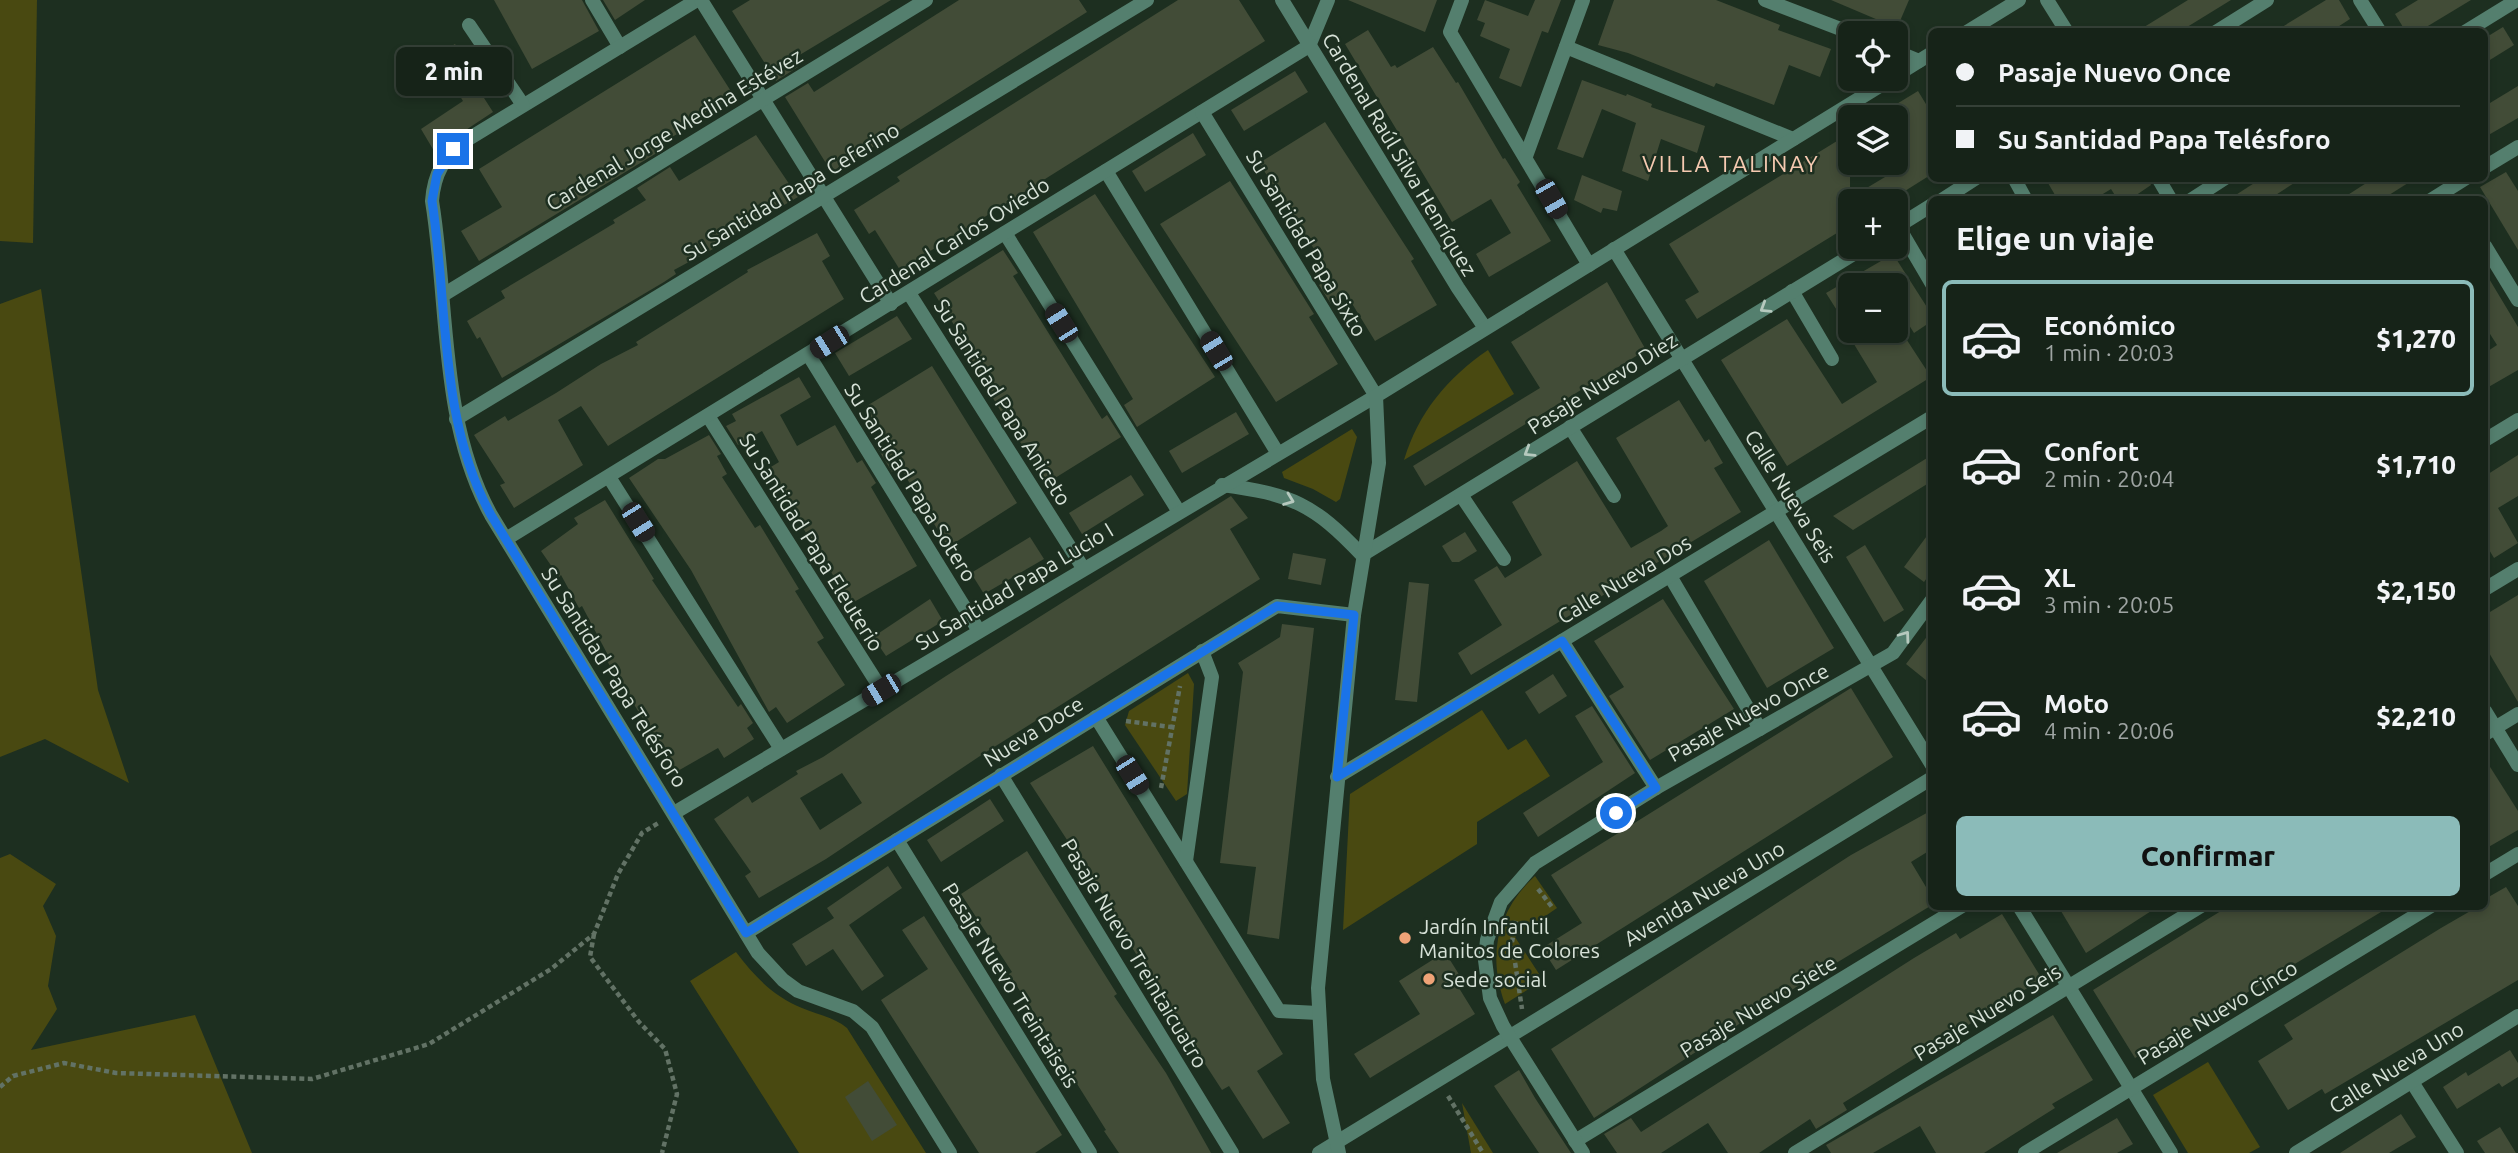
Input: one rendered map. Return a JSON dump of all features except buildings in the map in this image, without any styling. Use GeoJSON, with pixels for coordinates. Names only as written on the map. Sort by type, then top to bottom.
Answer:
{"type":"FeatureCollection","features":[{"type":"Feature","properties":{"kind":"street"},"geometry":{"type":"LineString","coordinates":[[592,0],[620,47]]}},
{"type":"Feature","properties":{"kind":"street"},"geometry":{"type":"LineString","coordinates":[[699,0],[891,303]]}},
{"type":"Feature","properties":{"kind":"street","name":"Su Santidad Papa Telésforo"},"geometry":{"type":"LineString","coordinates":[[699,0],[465,141],[443,161],[433,187],[456,419],[466,462],[477,490],[758,953],[783,980],[815,999],[853,1011],[872,1027],[950,1153]]}},
{"type":"Feature","properties":{"kind":"street","name":"Cardenal Jorge Medina Estévez"},"geometry":{"type":"LineString","coordinates":[[443,295],[926,0]]}},
{"type":"Feature","properties":{"kind":"street","name":"Su Santidad Papa Ceferino"},"geometry":{"type":"LineString","coordinates":[[456,419],[1147,0]]}},
{"type":"Feature","properties":{"kind":"street","name":"Cardenal Raúl Silva Henríquez"},"geometry":{"type":"LineString","coordinates":[[1282,0],[1485,328]]}},
{"type":"Feature","properties":{"kind":"street"},"geometry":{"type":"LineString","coordinates":[[1309,46],[1328,0]]}},
{"type":"Feature","properties":{"kind":"street"},"geometry":{"type":"LineString","coordinates":[[1462,0],[1450,32],[1589,265]]}},
{"type":"Feature","properties":{"kind":"street"},"geometry":{"type":"LineString","coordinates":[[1526,156],[1583,0]]}},
{"type":"Feature","properties":{"kind":"street"},"geometry":{"type":"LineString","coordinates":[[1765,0],[1838,28]]}},
{"type":"Feature","properties":{"kind":"street"},"geometry":{"type":"LineString","coordinates":[[1974,28],[2019,0]]}},
{"type":"Feature","properties":{"kind":"street"},"geometry":{"type":"LineString","coordinates":[[2048,0],[2065,28]]}},
{"type":"Feature","properties":{"kind":"street"},"geometry":{"type":"LineString","coordinates":[[2222,28],[2267,0]]}},
{"type":"Feature","properties":{"kind":"street"},"geometry":{"type":"LineString","coordinates":[[2360,0],[2378,28]]}},
{"type":"Feature","properties":{"kind":"street"},"geometry":{"type":"LineString","coordinates":[[2472,28],[2517,0]]}},
{"type":"Feature","properties":{"kind":"street"},"geometry":{"type":"LineString","coordinates":[[469,25],[523,105]]}},
{"type":"Feature","properties":{"kind":"street","name":"Cardenal Carlos Oviedo"},"geometry":{"type":"LineString","coordinates":[[506,539],[1309,46]]}},
{"type":"Feature","properties":{"kind":"street"},"geometry":{"type":"LineString","coordinates":[[1566,47],[1793,139]]}},
{"type":"Feature","properties":{"kind":"street"},"geometry":{"type":"LineString","coordinates":[[1908,54],[1926,57]]}},
{"type":"Feature","properties":{"kind":"street"},"geometry":{"type":"LineString","coordinates":[[1908,68],[1926,57]]}},
{"type":"Feature","properties":{"kind":"street","name":"Su Santidad Papa Lucio I"},"geometry":{"type":"LineString","coordinates":[[674,813],[1376,396],[1871,91]]}},
{"type":"Feature","properties":{"kind":"street","name":"Su Santidad Papa Sixto"},"geometry":{"type":"LineString","coordinates":[[1202,112],[1376,396]]}},
{"type":"Feature","properties":{"kind":"street"},"geometry":{"type":"LineString","coordinates":[[2488,165],[2518,147]]}},
{"type":"Feature","properties":{"kind":"street"},"geometry":{"type":"LineString","coordinates":[[1106,171],[1277,453]]}},
{"type":"Feature","properties":{"kind":"street"},"geometry":{"type":"LineString","coordinates":[[1948,196],[1970,182]]}},
{"type":"Feature","properties":{"kind":"street"},"geometry":{"type":"LineString","coordinates":[[2197,196],[2219,182]]}},
{"type":"Feature","properties":{"kind":"street"},"geometry":{"type":"LineString","coordinates":[[1908,220],[1928,208]]}},
{"type":"Feature","properties":{"kind":"street"},"geometry":{"type":"LineString","coordinates":[[1005,233],[1179,512]]}},
{"type":"Feature","properties":{"kind":"street"},"geometry":{"type":"LineString","coordinates":[[1908,245],[1928,277]]}},
{"type":"Feature","properties":{"kind":"street","name":"Calle Nueva Seis"},"geometry":{"type":"LineString","coordinates":[[1614,249],[1928,758]]}},
{"type":"Feature","properties":{"kind":"street"},"geometry":{"type":"LineString","coordinates":[[2488,251],[2518,300]]}},
{"type":"Feature","properties":{"kind":"street","name":"Pasaje Nuevo Diez"},"geometry":{"type":"LineString","coordinates":[[1362,555],[1845,259]]}},
{"type":"Feature","properties":{"kind":"street"},"geometry":{"type":"LineString","coordinates":[[1792,291],[1832,359]]}},
{"type":"Feature","properties":{"kind":"street","name":"Su Santidad Papa Aniceto"},"geometry":{"type":"LineString","coordinates":[[909,293],[1083,568]]}},
{"type":"Feature","properties":{"kind":"street","name":"Su Santidad Papa Sotero"},"geometry":{"type":"LineString","coordinates":[[808,354],[979,631]]}},
{"type":"Feature","properties":{"kind":"street"},"geometry":{"type":"LineString","coordinates":[[1337,1148],[1323,1079],[1318,1013],[1337,777],[1354,615],[1379,463],[1376,396]]}},
{"type":"Feature","properties":{"kind":"street","name":"Su Santidad Papa Eleuterio"},"geometry":{"type":"LineString","coordinates":[[708,416],[881,690]]}},
{"type":"Feature","properties":{"kind":"street","name":"Calle Nueva Dos"},"geometry":{"type":"LineString","coordinates":[[1337,777],[1928,419]]}},
{"type":"Feature","properties":{"kind":"street"},"geometry":{"type":"LineString","coordinates":[[2488,438],[2518,420]]}},
{"type":"Feature","properties":{"kind":"street"},"geometry":{"type":"LineString","coordinates":[[1570,427],[1614,496]]}},
{"type":"Feature","properties":{"kind":"street"},"geometry":{"type":"LineString","coordinates":[[609,477],[781,749]]}},
{"type":"Feature","properties":{"kind":"street"},"geometry":{"type":"LineString","coordinates":[[1223,485],[1266,491],[1304,505],[1331,522],[1362,555]]}},
{"type":"Feature","properties":{"kind":"street"},"geometry":{"type":"LineString","coordinates":[[1461,495],[1504,559]]}},
{"type":"Feature","properties":{"kind":"street"},"geometry":{"type":"LineString","coordinates":[[2488,587],[2518,569]]}},
{"type":"Feature","properties":{"kind":"street"},"geometry":{"type":"LineString","coordinates":[[1670,576],[1760,729]]}},
{"type":"Feature","properties":{"kind":"street","name":"Pasaje Nuevo Once"},"geometry":{"type":"LineString","coordinates":[[1579,1147],[1509,1036],[1490,998],[1486,979],[1487,940],[1501,902],[1535,863],[1656,788],[1893,653],[1928,605]]}},
{"type":"Feature","properties":{"kind":"street","name":"Nueva Doce"},"geometry":{"type":"LineString","coordinates":[[746,933],[1277,606],[1354,615]]}},
{"type":"Feature","properties":{"kind":"street"},"geometry":{"type":"LineString","coordinates":[[1562,641],[1656,788]]}},
{"type":"Feature","properties":{"kind":"street"},"geometry":{"type":"LineString","coordinates":[[1186,861],[1212,677],[1202,651]]}},
{"type":"Feature","properties":{"kind":"street"},"geometry":{"type":"LineString","coordinates":[[2518,714],[2490,731],[2518,765]]}},
{"type":"Feature","properties":{"kind":"street"},"geometry":{"type":"LineString","coordinates":[[1096,717],[1279,1012],[1318,1013]]}},
{"type":"Feature","properties":{"kind":"street","name":"Pasaje Nuevo Treintaicuatro"},"geometry":{"type":"LineString","coordinates":[[1002,775],[1232,1153]]}},
{"type":"Feature","properties":{"kind":"street","name":"Avenida Nueva Uno"},"geometry":{"type":"LineString","coordinates":[[1319,1153],[1337,1148],[1438,1080],[1928,780]]}},
{"type":"Feature","properties":{"kind":"street","name":"Pasaje Nuevo Treintaiseis"},"geometry":{"type":"LineString","coordinates":[[897,840],[1090,1153]]}},
{"type":"Feature","properties":{"kind":"street"},"geometry":{"type":"LineString","coordinates":[[2488,872],[2518,854]]}},
{"type":"Feature","properties":{"kind":"street","name":"Pasaje Nuevo Siete"},"geometry":{"type":"LineString","coordinates":[[1579,1147],[1956,910]]}},
{"type":"Feature","properties":{"kind":"street"},"geometry":{"type":"LineString","coordinates":[[2021,910],[2171,1153]]}},
{"type":"Feature","properties":{"kind":"street","name":"Pasaje Nuevo Seis"},"geometry":{"type":"LineString","coordinates":[[1795,1153],[2194,910]]}},
{"type":"Feature","properties":{"kind":"street","name":"Pasaje Nuevo Cinco"},"geometry":{"type":"LineString","coordinates":[[2025,1153],[2424,910]]}},
{"type":"Feature","properties":{"kind":"street","name":"Calle Nueva Uno"},"geometry":{"type":"LineString","coordinates":[[2302,1151],[2517,1020]]}},
{"type":"Feature","properties":{"kind":"street"},"geometry":{"type":"LineString","coordinates":[[2412,1082],[2458,1153]]}},
{"type":"Feature","properties":{"kind":"path"},"geometry":{"type":"LineString","coordinates":[[1156,814],[1181,683]]}},
{"type":"Feature","properties":{"kind":"path"},"geometry":{"type":"LineString","coordinates":[[1096,717],[1171,727]]}},
{"type":"Feature","properties":{"kind":"path"},"geometry":{"type":"LineString","coordinates":[[662,1153],[677,1094],[665,1049],[639,1021],[590,957],[594,933],[618,874],[642,833],[674,813]]}},
{"type":"Feature","properties":{"kind":"path"},"geometry":{"type":"LineString","coordinates":[[1532,894],[1539,888],[1552,908]]}},
{"type":"Feature","properties":{"kind":"path"},"geometry":{"type":"LineString","coordinates":[[1518,913],[1513,942],[1524,1027]]}},
{"type":"Feature","properties":{"kind":"path"},"geometry":{"type":"LineString","coordinates":[[0,1087],[13,1076],[64,1063],[116,1073],[312,1079],[429,1044],[551,969],[594,933]]}},
{"type":"Feature","properties":{"kind":"path"},"geometry":{"type":"LineString","coordinates":[[1438,1080],[1483,1153]]}},
{"type":"Feature","properties":{"kind":"shaded area"},"geometry":{"type":"Polygon","coordinates":[[[0,0],[37,0],[33,243],[0,241],[0,0]]]}},
{"type":"Feature","properties":{"kind":"shaded area"},"geometry":{"type":"Polygon","coordinates":[[[41,289],[98,690],[129,783],[45,739],[0,757],[0,304],[41,289]]]}},
{"type":"Feature","properties":{"kind":"shaded area"},"geometry":{"type":"Polygon","coordinates":[[[1488,350],[1514,394],[1404,460],[1417,427],[1436,398],[1460,372],[1488,350]]]}},
{"type":"Feature","properties":{"kind":"shaded area"},"geometry":{"type":"Polygon","coordinates":[[[1352,429],[1357,437],[1340,499],[1336,502],[1313,489],[1284,478],[1282,472],[1352,429]]]}},
{"type":"Feature","properties":{"kind":"shaded area"},"geometry":{"type":"Polygon","coordinates":[[[1188,673],[1194,684],[1187,794],[1176,801],[1125,725],[1129,711],[1188,673]]]}},
{"type":"Feature","properties":{"kind":"shaded area"},"geometry":{"type":"Polygon","coordinates":[[[1482,710],[1508,750],[1526,739],[1550,776],[1477,822],[1477,844],[1343,930],[1350,794],[1482,710]]]}},
{"type":"Feature","properties":{"kind":"shaded area"},"geometry":{"type":"Polygon","coordinates":[[[10,854],[56,884],[43,906],[56,936],[48,986],[57,1009],[31,1050],[195,1015],[252,1153],[0,1153],[0,858],[10,854]]]}},
{"type":"Feature","properties":{"kind":"shaded area"},"geometry":{"type":"Polygon","coordinates":[[[1535,876],[1557,908],[1515,937],[1543,980],[1505,1004],[1497,968],[1499,935],[1512,904],[1535,876]]]}},
{"type":"Feature","properties":{"kind":"shaded area"},"geometry":{"type":"Polygon","coordinates":[[[736,952],[773,992],[847,1028],[926,1153],[799,1153],[690,981],[736,952]]]}},
{"type":"Feature","properties":{"kind":"shaded area"},"geometry":{"type":"Polygon","coordinates":[[[2208,1062],[2260,1147],[2249,1153],[2188,1153],[2153,1095],[2208,1062]]]}},
{"type":"Feature","properties":{"kind":"shaded area"},"geometry":{"type":"Polygon","coordinates":[[[1462,1103],[1493,1153],[1471,1153],[1462,1103]]]}},
{"type":"Feature","properties":{"kind":"place","name":"Jardín Infantil Manitos de Colores"},"geometry":{"type":"Point","coordinates":[1405,938]}},
{"type":"Feature","properties":{"kind":"place","name":"Sede social"},"geometry":{"type":"Point","coordinates":[1429,979]}},
{"type":"Feature","properties":{"kind":"district","name":"VILLA TALINAY"},"geometry":{"type":"Point","coordinates":[1731,163]}},
{"type":"Feature","properties":{"kind":"route"},"geometry":{"type":"LineString","coordinates":[[453,149],[437,174],[432,201],[456,419],[466,462],[491,515],[746,933],[1277,606],[1354,615],[1337,777],[1562,641],[1656,788],[1616,813]]}}]}
